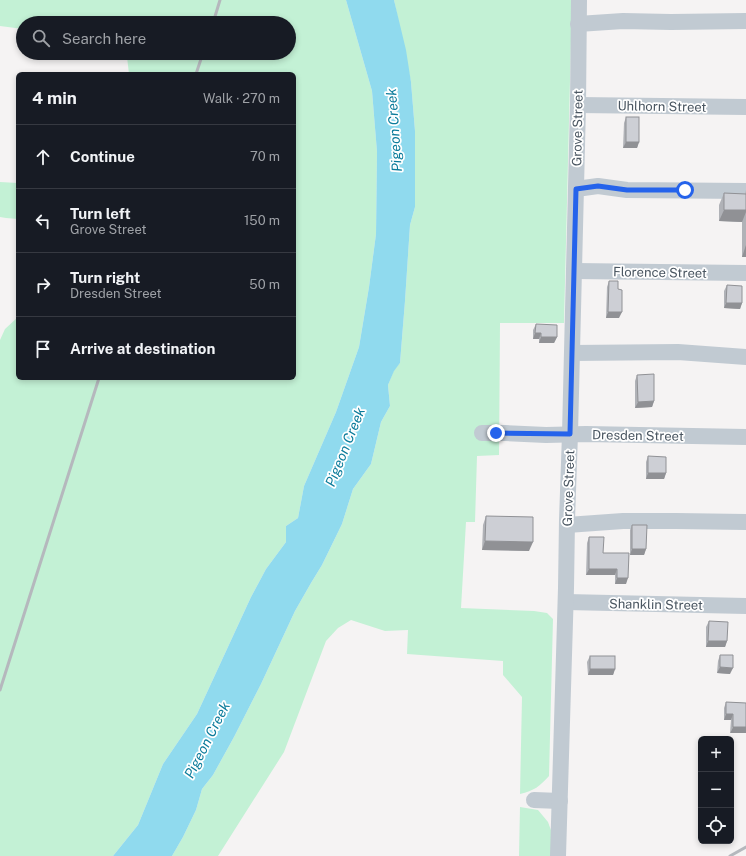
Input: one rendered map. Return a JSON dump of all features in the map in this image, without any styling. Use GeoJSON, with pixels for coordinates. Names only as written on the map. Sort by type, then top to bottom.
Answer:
{"type":"FeatureCollection","features":[{"type":"Feature","properties":{"kind":"street","name":"Grove Street"},"geometry":{"type":"LineString","coordinates":[[558,856],[566,602],[578,105],[579,0]]}},
{"type":"Feature","properties":{"kind":"street"},"geometry":{"type":"LineString","coordinates":[[578,24],[623,21],[746,21]]}},
{"type":"Feature","properties":{"kind":"street","name":"Uhlhorn Street"},"geometry":{"type":"LineString","coordinates":[[578,105],[746,107]]}},
{"type":"Feature","properties":{"kind":"street"},"geometry":{"type":"LineString","coordinates":[[576,189],[598,186],[627,190],[746,191]]}},
{"type":"Feature","properties":{"kind":"street","name":"Florence Street"},"geometry":{"type":"LineString","coordinates":[[574,271],[746,273]]}},
{"type":"Feature","properties":{"kind":"street"},"geometry":{"type":"LineString","coordinates":[[572,353],[678,352],[746,356]]}},
{"type":"Feature","properties":{"kind":"street","name":"Dresden Street"},"geometry":{"type":"LineString","coordinates":[[482,433],[746,438]]}},
{"type":"Feature","properties":{"kind":"street"},"geometry":{"type":"LineString","coordinates":[[567,525],[623,521],[746,522]]}},
{"type":"Feature","properties":{"kind":"street","name":"Shanklin Street"},"geometry":{"type":"LineString","coordinates":[[566,602],[746,606]]}},
{"type":"Feature","properties":{"kind":"street"},"geometry":{"type":"LineString","coordinates":[[534,800],[560,801]]}},
{"type":"Feature","properties":{"kind":"green space"},"geometry":{"type":"Polygon","coordinates":[[[0,0],[346,0],[372,91],[377,152],[376,234],[359,347],[336,412],[304,486],[298,518],[286,526],[286,542],[266,569],[251,597],[197,714],[163,764],[138,825],[113,856],[0,856],[0,340],[5,329],[16,319],[16,380],[296,380],[296,72],[129,72],[127,60],[296,60],[296,16],[16,16],[16,28],[0,26],[0,0]]]}},
{"type":"Feature","properties":{"kind":"green space"},"geometry":{"type":"Polygon","coordinates":[[[394,0],[572,0],[564,323],[500,323],[499,455],[477,456],[475,522],[466,522],[461,608],[534,611],[547,613],[553,619],[549,776],[536,788],[520,794],[522,697],[503,675],[503,661],[407,654],[408,630],[385,631],[351,620],[338,628],[326,641],[284,752],[218,856],[172,856],[196,810],[202,789],[213,775],[234,737],[261,684],[295,611],[322,565],[342,524],[353,489],[371,464],[381,422],[390,406],[388,385],[394,370],[400,363],[410,225],[415,207],[415,131],[411,82],[394,0]]]}},
{"type":"Feature","properties":{"kind":"green space"},"geometry":{"type":"Polygon","coordinates":[[[0,182],[16,183],[16,219],[0,217],[0,182]]]}},
{"type":"Feature","properties":{"kind":"green space"},"geometry":{"type":"Polygon","coordinates":[[[520,807],[538,810],[548,822],[552,833],[551,856],[519,856],[520,807]]]}},
{"type":"Feature","properties":{"kind":"water","name":"Pigeon Creek"},"geometry":{"type":"Polygon","coordinates":[[[346,0],[394,0],[406,50],[411,82],[415,131],[415,207],[410,225],[400,363],[394,371],[388,385],[390,406],[381,422],[371,464],[353,489],[342,524],[322,565],[295,611],[261,684],[234,737],[213,775],[202,789],[196,810],[172,856],[113,856],[138,825],[163,764],[197,714],[251,597],[266,569],[286,542],[286,526],[298,518],[304,486],[336,412],[359,347],[376,234],[377,152],[372,91],[346,0]]]}},
{"type":"Feature","properties":{"kind":"building"},"geometry":{"type":"Polygon","coordinates":[[[626,117],[639,117],[639,142],[626,142],[626,117]]]}},
{"type":"Feature","properties":{"kind":"building"},"geometry":{"type":"Polygon","coordinates":[[[724,193],[746,194],[746,210],[724,210],[724,193]]]}},
{"type":"Feature","properties":{"kind":"building"},"geometry":{"type":"Polygon","coordinates":[[[609,281],[618,281],[618,289],[622,290],[622,312],[608,312],[609,281]]]}},
{"type":"Feature","properties":{"kind":"building"},"geometry":{"type":"Polygon","coordinates":[[[727,285],[742,286],[742,303],[726,303],[727,285]]]}},
{"type":"Feature","properties":{"kind":"building"},"geometry":{"type":"Polygon","coordinates":[[[536,324],[557,325],[557,337],[541,337],[541,333],[535,333],[536,324]]]}},
{"type":"Feature","properties":{"kind":"building"},"geometry":{"type":"Polygon","coordinates":[[[654,374],[654,401],[638,402],[637,375],[654,374]]]}},
{"type":"Feature","properties":{"kind":"building"},"geometry":{"type":"Polygon","coordinates":[[[648,456],[666,457],[666,473],[648,473],[648,456]]]}},
{"type":"Feature","properties":{"kind":"building"},"geometry":{"type":"Polygon","coordinates":[[[486,516],[533,517],[533,542],[485,541],[486,516]]]}},
{"type":"Feature","properties":{"kind":"building"},"geometry":{"type":"Polygon","coordinates":[[[632,525],[647,525],[646,549],[632,549],[632,525]]]}},
{"type":"Feature","properties":{"kind":"building"},"geometry":{"type":"Polygon","coordinates":[[[589,537],[604,537],[603,553],[629,553],[628,578],[617,578],[617,569],[589,569],[589,537]]]}},
{"type":"Feature","properties":{"kind":"building"},"geometry":{"type":"Polygon","coordinates":[[[709,621],[728,622],[727,641],[708,641],[709,621]]]}},
{"type":"Feature","properties":{"kind":"building"},"geometry":{"type":"Polygon","coordinates":[[[720,655],[733,655],[733,668],[720,667],[720,655]]]}},
{"type":"Feature","properties":{"kind":"building"},"geometry":{"type":"Polygon","coordinates":[[[590,656],[615,656],[615,669],[590,669],[590,656]]]}},
{"type":"Feature","properties":{"kind":"building"},"geometry":{"type":"Polygon","coordinates":[[[726,702],[746,703],[746,727],[733,727],[733,714],[726,714],[726,702]]]}},
{"type":"Feature","properties":{"kind":"railway"},"geometry":{"type":"LineString","coordinates":[[215,16],[220,0]]}},
{"type":"Feature","properties":{"kind":"railway"},"geometry":{"type":"LineString","coordinates":[[197,72],[201,60]]}},
{"type":"Feature","properties":{"kind":"railway"},"geometry":{"type":"LineString","coordinates":[[0,690],[98,380]]}},
{"type":"Feature","properties":{"kind":"railway"},"geometry":{"type":"LineString","coordinates":[[730,856],[746,847]]}},
{"type":"Feature","properties":{"kind":"route"},"geometry":{"type":"LineString","coordinates":[[496,433],[546,435],[570,434],[576,189],[598,186],[627,190],[685,190]]}}]}
